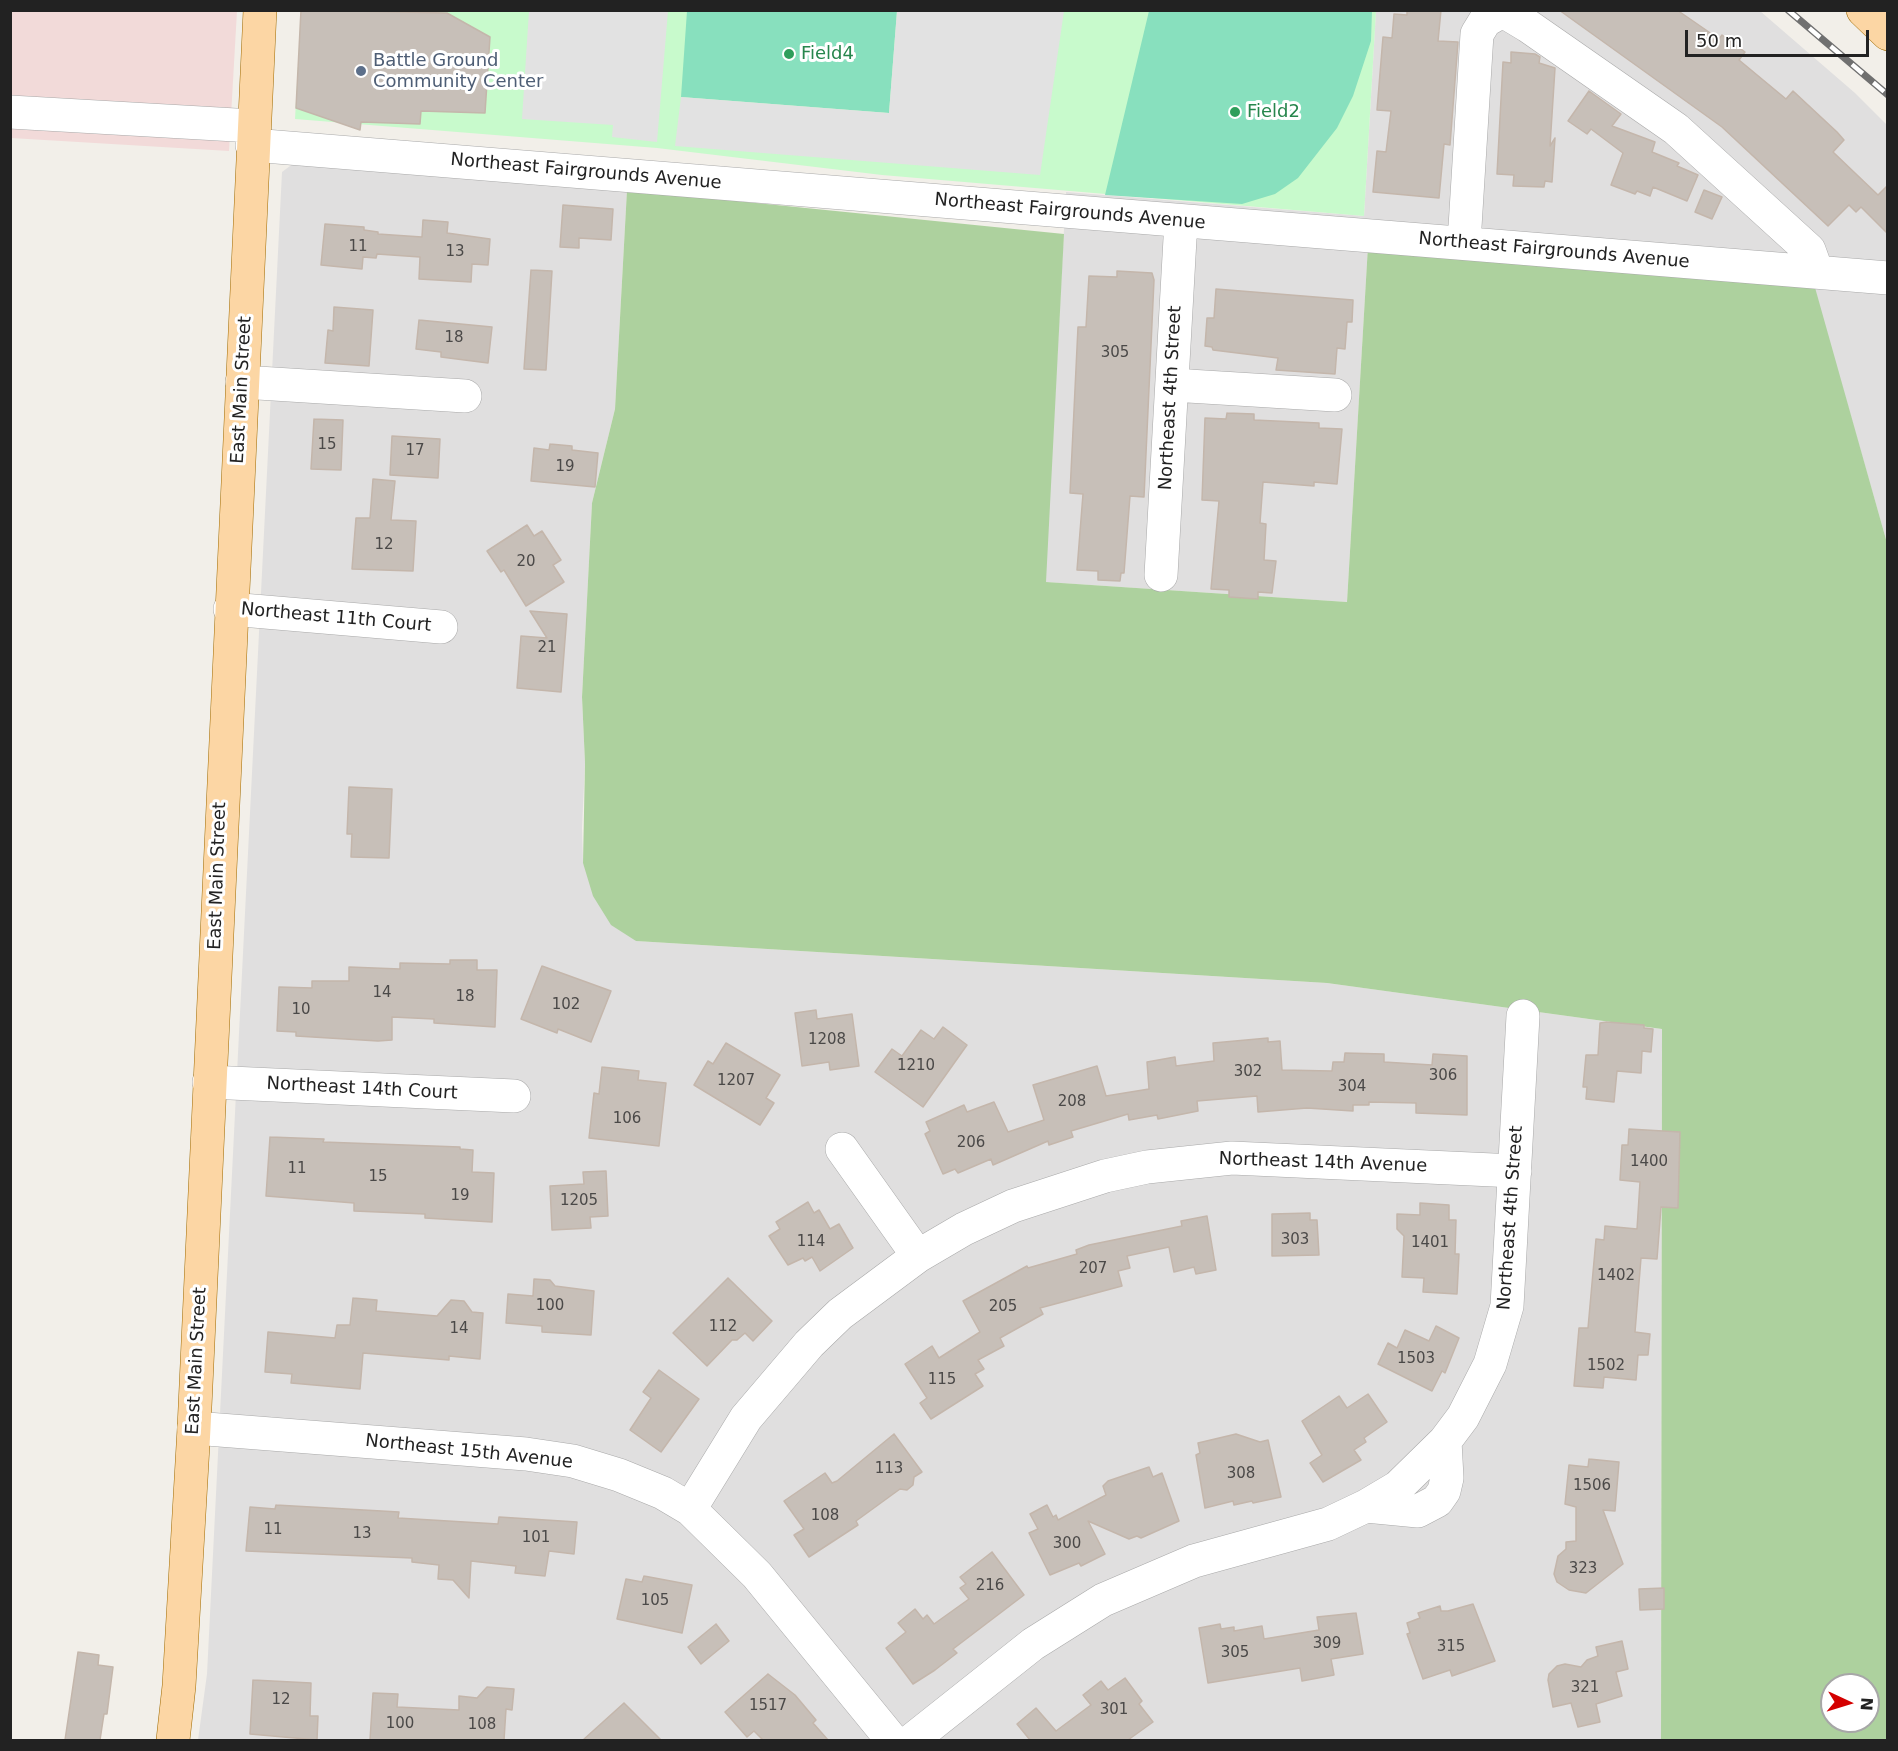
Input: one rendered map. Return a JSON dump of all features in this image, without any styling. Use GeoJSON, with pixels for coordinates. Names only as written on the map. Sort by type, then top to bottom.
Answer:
{"type":"FeatureCollection","features":[{"type":"Feature","properties":{"kind":"main road","name":"East Main Street"},"geometry":{"type":"LineString","coordinates":[[173,1740],[179,1686],[194,1428],[230,609],[260,10]]}},
{"type":"Feature","properties":{"kind":"main road"},"geometry":{"type":"LineString","coordinates":[[1863,10],[1887,34]]}},
{"type":"Feature","properties":{"kind":"street"},"geometry":{"type":"LineString","coordinates":[[1464,243],[1478,34],[1490,13],[1499,13],[1515,18],[1676,129],[1809,250],[1817,272]]}},
{"type":"Feature","properties":{"kind":"street","name":"Northeast Fairgrounds Avenue"},"geometry":{"type":"LineString","coordinates":[[10,112],[1181,220],[1887,278]]}},
{"type":"Feature","properties":{"kind":"street","name":"Northeast 4th Street"},"geometry":{"type":"LineString","coordinates":[[1161,575],[1181,220]]}},
{"type":"Feature","properties":{"kind":"street"},"geometry":{"type":"LineString","coordinates":[[242,382],[465,396]]}},
{"type":"Feature","properties":{"kind":"street"},"geometry":{"type":"LineString","coordinates":[[1172,386],[1335,394]]}},
{"type":"Feature","properties":{"kind":"street","name":"Northeast 11th Court"},"geometry":{"type":"LineString","coordinates":[[230,609],[441,627]]}},
{"type":"Feature","properties":{"kind":"street","name":"Northeast 4th Street"},"geometry":{"type":"LineString","coordinates":[[912,1740],[1033,1644],[1103,1600],[1194,1561],[1328,1524],[1366,1506],[1398,1487],[1445,1441],[1478,1391],[1500,1335],[1510,1271],[1523,1016]]}},
{"type":"Feature","properties":{"kind":"street","name":"Northeast 14th Court"},"geometry":{"type":"LineString","coordinates":[[210,1082],[514,1096]]}},
{"type":"Feature","properties":{"kind":"street"},"geometry":{"type":"LineString","coordinates":[[842,1149],[918,1256]]}},
{"type":"Feature","properties":{"kind":"street","name":"Northeast 14th Avenue"},"geometry":{"type":"LineString","coordinates":[[690,1509],[746,1418],[780,1376],[840,1314],[918,1256],[964,1229],[1013,1206],[1063,1187],[1147,1167],[1232,1158],[1286,1158],[1515,1171]]}},
{"type":"Feature","properties":{"kind":"street","name":"Northeast 15th Avenue"},"geometry":{"type":"LineString","coordinates":[[194,1428],[526,1454],[573,1461],[619,1474],[663,1493],[690,1509],[741,1558],[892,1740]]}},
{"type":"Feature","properties":{"kind":"shaded area"},"geometry":{"type":"Polygon","coordinates":[[[10,11],[237,11],[229,151],[11,138],[10,11]]]}},
{"type":"Feature","properties":{"kind":"shaded area"},"geometry":{"type":"Polygon","coordinates":[[[529,11],[668,11],[657,142],[612,137],[613,125],[522,119],[529,11]]]}},
{"type":"Feature","properties":{"kind":"shaded area"},"geometry":{"type":"Polygon","coordinates":[[[897,11],[1064,11],[1040,175],[675,146],[681,97],[889,113],[897,11]]]}},
{"type":"Feature","properties":{"kind":"shaded area"},"geometry":{"type":"Polygon","coordinates":[[[1376,11],[1760,11],[1855,93],[1887,125],[1887,543],[1813,284],[1368,247],[1347,602],[1045,582],[1066,192],[1364,216],[1376,11]]]}},
{"type":"Feature","properties":{"kind":"shaded area"},"geometry":{"type":"Polygon","coordinates":[[[294,163],[627,190],[615,409],[592,503],[582,697],[585,763],[582,828],[583,863],[636,941],[1327,983],[1662,1029],[1661,1740],[198,1740],[207,1674],[282,172],[294,163]]]}},
{"type":"Feature","properties":{"kind":"green space"},"geometry":{"type":"Polygon","coordinates":[[[301,11],[1376,11],[1364,216],[882,175],[657,148],[295,119],[301,11]]]}},
{"type":"Feature","properties":{"kind":"green space","name":"Field4"},"geometry":{"type":"Polygon","coordinates":[[[687,11],[897,11],[889,113],[681,97],[687,11]]]}},
{"type":"Feature","properties":{"kind":"green space","name":"Field2"},"geometry":{"type":"Polygon","coordinates":[[[1149,11],[1372,11],[1371,41],[1353,96],[1337,128],[1298,178],[1275,194],[1242,204],[1105,195],[1149,11]]]}},
{"type":"Feature","properties":{"kind":"green space"},"geometry":{"type":"Polygon","coordinates":[[[627,190],[1064,234],[1046,582],[1347,602],[1368,246],[1814,284],[1887,543],[1887,1740],[1661,1740],[1662,1029],[1327,983],[636,941],[611,925],[593,896],[583,863],[585,763],[582,697],[592,503],[615,409],[627,190]]]}},
{"type":"Feature","properties":{"kind":"building","name":"Battle Ground Community Center"},"geometry":{"type":"Polygon","coordinates":[[[301,10],[447,13],[490,37],[485,113],[421,111],[420,124],[361,122],[360,130],[296,108],[301,10]]]}},
{"type":"Feature","properties":{"kind":"building"},"geometry":{"type":"Polygon","coordinates":[[[1407,10],[1441,10],[1438,41],[1458,42],[1450,145],[1444,144],[1439,198],[1373,192],[1377,151],[1386,152],[1391,111],[1377,110],[1383,37],[1392,38],[1394,14],[1407,15],[1407,10]]]}},
{"type":"Feature","properties":{"kind":"building"},"geometry":{"type":"Polygon","coordinates":[[[1559,10],[1677,10],[1719,39],[1722,35],[1745,52],[1739,60],[1786,99],[1793,91],[1837,132],[1844,140],[1833,152],[1878,195],[1887,186],[1887,233],[1861,207],[1856,212],[1849,205],[1828,226],[1722,127],[1559,10]]]}},
{"type":"Feature","properties":{"kind":"building"},"geometry":{"type":"Polygon","coordinates":[[[1511,52],[1535,54],[1540,57],[1539,63],[1555,68],[1550,146],[1555,138],[1552,182],[1545,181],[1544,187],[1513,186],[1514,175],[1497,174],[1503,62],[1511,63],[1511,52]]]}},
{"type":"Feature","properties":{"kind":"building"},"geometry":{"type":"Polygon","coordinates":[[[1589,91],[1621,114],[1612,126],[1655,142],[1652,152],[1679,163],[1677,166],[1698,175],[1687,201],[1653,187],[1650,196],[1637,191],[1635,194],[1611,185],[1623,153],[1591,129],[1587,134],[1568,121],[1589,91]]]}},
{"type":"Feature","properties":{"kind":"building"},"geometry":{"type":"Polygon","coordinates":[[[1704,190],[1722,197],[1712,219],[1695,212],[1704,190]]]}},
{"type":"Feature","properties":{"kind":"building"},"geometry":{"type":"Polygon","coordinates":[[[563,205],[613,209],[611,240],[579,238],[579,248],[560,247],[563,205]]]}},
{"type":"Feature","properties":{"kind":"building"},"geometry":{"type":"Polygon","coordinates":[[[423,220],[448,222],[447,233],[490,239],[488,265],[472,264],[471,282],[419,279],[420,257],[377,254],[376,258],[363,257],[362,269],[321,265],[325,224],[364,227],[364,230],[378,232],[378,234],[422,237],[423,220]]]}},
{"type":"Feature","properties":{"kind":"building"},"geometry":{"type":"Polygon","coordinates":[[[531,270],[552,271],[546,370],[524,369],[531,270]]]}},
{"type":"Feature","properties":{"kind":"building"},"geometry":{"type":"Polygon","coordinates":[[[1117,271],[1152,273],[1154,280],[1144,497],[1130,496],[1124,573],[1121,573],[1120,581],[1098,580],[1098,571],[1077,570],[1083,494],[1070,493],[1078,327],[1086,327],[1089,276],[1117,277],[1117,271]]]}},
{"type":"Feature","properties":{"kind":"building"},"geometry":{"type":"Polygon","coordinates":[[[1216,289],[1353,300],[1352,322],[1347,322],[1345,349],[1337,348],[1335,374],[1276,370],[1278,358],[1213,350],[1212,347],[1205,346],[1207,318],[1214,318],[1216,289]]]}},
{"type":"Feature","properties":{"kind":"building"},"geometry":{"type":"Polygon","coordinates":[[[334,307],[373,310],[369,366],[325,363],[328,330],[333,331],[334,307]]]}},
{"type":"Feature","properties":{"kind":"building"},"geometry":{"type":"Polygon","coordinates":[[[419,320],[492,327],[488,363],[441,357],[441,352],[416,349],[419,320]]]}},
{"type":"Feature","properties":{"kind":"building"},"geometry":{"type":"Polygon","coordinates":[[[1227,413],[1254,414],[1254,420],[1319,423],[1319,428],[1342,429],[1337,484],[1314,482],[1314,486],[1263,482],[1260,523],[1266,524],[1264,560],[1276,561],[1272,593],[1258,592],[1258,599],[1229,597],[1229,590],[1211,589],[1219,501],[1202,500],[1205,418],[1226,419],[1227,413]]]}},
{"type":"Feature","properties":{"kind":"building"},"geometry":{"type":"Polygon","coordinates":[[[314,419],[343,420],[341,470],[311,469],[314,419]]]}},
{"type":"Feature","properties":{"kind":"building"},"geometry":{"type":"Polygon","coordinates":[[[392,436],[440,439],[438,478],[390,475],[392,436]]]}},
{"type":"Feature","properties":{"kind":"building"},"geometry":{"type":"Polygon","coordinates":[[[550,444],[572,446],[572,450],[598,453],[595,487],[531,481],[534,448],[549,450],[550,444]]]}},
{"type":"Feature","properties":{"kind":"building"},"geometry":{"type":"Polygon","coordinates":[[[373,479],[395,481],[391,520],[416,521],[413,571],[352,569],[356,518],[370,518],[373,479]]]}},
{"type":"Feature","properties":{"kind":"building"},"geometry":{"type":"Polygon","coordinates":[[[527,525],[534,536],[542,531],[561,560],[553,565],[564,582],[526,606],[504,570],[501,572],[487,551],[527,525]]]}},
{"type":"Feature","properties":{"kind":"building"},"geometry":{"type":"Polygon","coordinates":[[[530,611],[567,614],[561,692],[517,688],[521,636],[547,638],[530,611]]]}},
{"type":"Feature","properties":{"kind":"building"},"geometry":{"type":"Polygon","coordinates":[[[349,787],[392,789],[389,858],[351,857],[352,834],[347,834],[349,787]]]}},
{"type":"Feature","properties":{"kind":"building"},"geometry":{"type":"Polygon","coordinates":[[[450,960],[477,960],[477,970],[497,970],[495,1027],[434,1023],[434,1019],[392,1017],[392,1040],[296,1036],[296,1032],[277,1031],[279,987],[312,988],[312,981],[349,981],[349,967],[400,969],[400,963],[450,964],[450,960]]]}},
{"type":"Feature","properties":{"kind":"building"},"geometry":{"type":"Polygon","coordinates":[[[542,966],[611,991],[591,1042],[558,1029],[557,1033],[521,1019],[542,966]]]}},
{"type":"Feature","properties":{"kind":"building"},"geometry":{"type":"Polygon","coordinates":[[[816,1010],[817,1019],[852,1014],[859,1066],[830,1070],[829,1062],[802,1066],[795,1013],[816,1010]]]}},
{"type":"Feature","properties":{"kind":"building"},"geometry":{"type":"Polygon","coordinates":[[[1600,1023],[1644,1025],[1644,1028],[1653,1029],[1651,1052],[1642,1051],[1641,1073],[1617,1071],[1614,1102],[1586,1099],[1587,1087],[1583,1087],[1586,1055],[1598,1055],[1600,1023]]]}},
{"type":"Feature","properties":{"kind":"building"},"geometry":{"type":"Polygon","coordinates":[[[943,1027],[967,1045],[923,1107],[875,1072],[892,1049],[902,1056],[921,1030],[934,1039],[943,1027]]]}},
{"type":"Feature","properties":{"kind":"building"},"geometry":{"type":"Polygon","coordinates":[[[1268,1038],[1268,1042],[1280,1041],[1282,1070],[1332,1071],[1333,1062],[1344,1062],[1345,1053],[1384,1054],[1384,1062],[1432,1065],[1433,1054],[1467,1056],[1467,1115],[1416,1113],[1416,1103],[1369,1102],[1369,1105],[1353,1105],[1353,1111],[1307,1108],[1258,1112],[1257,1096],[1197,1101],[1198,1111],[1158,1119],[1157,1115],[1129,1120],[1128,1114],[1071,1131],[1073,1137],[1049,1145],[1048,1141],[993,1165],[991,1159],[958,1173],[955,1169],[943,1174],[925,1134],[930,1131],[926,1122],[964,1105],[967,1112],[994,1102],[1008,1132],[1044,1120],[1033,1085],[1097,1066],[1106,1096],[1149,1089],[1147,1062],[1175,1057],[1176,1066],[1214,1061],[1213,1043],[1268,1038]]]}},
{"type":"Feature","properties":{"kind":"building"},"geometry":{"type":"Polygon","coordinates":[[[726,1043],[780,1075],[766,1098],[774,1103],[760,1125],[694,1085],[708,1061],[713,1064],[726,1043]]]}},
{"type":"Feature","properties":{"kind":"building"},"geometry":{"type":"Polygon","coordinates":[[[602,1067],[639,1071],[638,1080],[666,1083],[659,1146],[589,1138],[594,1093],[599,1094],[602,1067]]]}},
{"type":"Feature","properties":{"kind":"building"},"geometry":{"type":"Polygon","coordinates":[[[1629,1129],[1680,1132],[1678,1208],[1661,1207],[1657,1259],[1641,1258],[1635,1332],[1650,1334],[1648,1355],[1638,1355],[1636,1380],[1604,1377],[1603,1388],[1574,1386],[1579,1328],[1588,1328],[1596,1239],[1604,1240],[1605,1226],[1637,1229],[1640,1182],[1620,1180],[1622,1145],[1628,1145],[1629,1129]]]}},
{"type":"Feature","properties":{"kind":"building"},"geometry":{"type":"Polygon","coordinates":[[[270,1137],[324,1139],[323,1142],[460,1147],[460,1149],[473,1150],[472,1172],[494,1173],[492,1222],[425,1218],[425,1214],[354,1211],[354,1203],[266,1196],[270,1137]]]}},
{"type":"Feature","properties":{"kind":"building"},"geometry":{"type":"Polygon","coordinates":[[[606,1171],[608,1216],[590,1217],[591,1228],[552,1230],[550,1186],[584,1184],[583,1172],[606,1171]]]}},
{"type":"Feature","properties":{"kind":"building"},"geometry":{"type":"Polygon","coordinates":[[[808,1202],[814,1213],[819,1210],[830,1229],[839,1224],[853,1248],[820,1271],[812,1257],[805,1261],[803,1258],[788,1265],[769,1236],[780,1229],[776,1222],[808,1202]]]}},
{"type":"Feature","properties":{"kind":"building"},"geometry":{"type":"Polygon","coordinates":[[[1420,1203],[1449,1205],[1449,1220],[1456,1220],[1455,1254],[1459,1254],[1457,1294],[1423,1292],[1424,1278],[1402,1277],[1404,1236],[1397,1229],[1397,1214],[1420,1215],[1420,1203]]]}},
{"type":"Feature","properties":{"kind":"building"},"geometry":{"type":"Polygon","coordinates":[[[1310,1213],[1310,1220],[1317,1220],[1319,1255],[1272,1256],[1272,1214],[1310,1213]]]}},
{"type":"Feature","properties":{"kind":"building"},"geometry":{"type":"Polygon","coordinates":[[[1207,1216],[1216,1270],[1196,1274],[1194,1267],[1174,1272],[1169,1247],[1127,1256],[1130,1268],[1118,1271],[1122,1286],[1040,1308],[1043,1314],[1000,1338],[1004,1346],[978,1360],[984,1369],[975,1374],[983,1386],[931,1419],[920,1403],[927,1398],[905,1364],[932,1346],[939,1358],[980,1332],[963,1301],[1027,1266],[1028,1268],[1077,1254],[1076,1250],[1089,1245],[1182,1226],[1181,1221],[1207,1216]]]}},
{"type":"Feature","properties":{"kind":"building"},"geometry":{"type":"Polygon","coordinates":[[[728,1278],[772,1321],[753,1341],[745,1333],[737,1340],[732,1340],[707,1366],[673,1333],[728,1278]]]}},
{"type":"Feature","properties":{"kind":"building"},"geometry":{"type":"Polygon","coordinates":[[[534,1279],[550,1280],[555,1286],[594,1291],[591,1335],[542,1332],[542,1326],[506,1323],[508,1294],[533,1296],[534,1279]]]}},
{"type":"Feature","properties":{"kind":"building"},"geometry":{"type":"Polygon","coordinates":[[[353,1298],[377,1300],[376,1311],[437,1316],[451,1300],[464,1301],[472,1312],[483,1313],[480,1359],[449,1356],[449,1360],[363,1353],[360,1389],[291,1383],[292,1374],[265,1372],[268,1332],[335,1338],[337,1325],[350,1325],[353,1298]]]}},
{"type":"Feature","properties":{"kind":"building"},"geometry":{"type":"Polygon","coordinates":[[[1436,1326],[1459,1338],[1445,1373],[1442,1371],[1432,1391],[1378,1364],[1388,1343],[1397,1348],[1405,1330],[1429,1341],[1436,1326]]]}},
{"type":"Feature","properties":{"kind":"building"},"geometry":{"type":"Polygon","coordinates":[[[659,1370],[699,1399],[661,1452],[630,1430],[651,1398],[643,1392],[659,1370]]]}},
{"type":"Feature","properties":{"kind":"building"},"geometry":{"type":"Polygon","coordinates":[[[1368,1394],[1387,1422],[1364,1438],[1366,1442],[1354,1450],[1361,1460],[1323,1482],[1310,1463],[1322,1455],[1302,1421],[1339,1396],[1347,1408],[1368,1394]]]}},
{"type":"Feature","properties":{"kind":"building"},"geometry":{"type":"Polygon","coordinates":[[[894,1434],[922,1472],[914,1477],[913,1485],[907,1490],[900,1489],[856,1521],[858,1525],[809,1557],[794,1535],[804,1529],[784,1501],[825,1473],[832,1483],[837,1481],[894,1434]]]}},
{"type":"Feature","properties":{"kind":"building"},"geometry":{"type":"Polygon","coordinates":[[[1236,1434],[1260,1442],[1268,1440],[1281,1497],[1234,1505],[1233,1501],[1205,1508],[1196,1455],[1200,1453],[1198,1443],[1236,1434]]]}},
{"type":"Feature","properties":{"kind":"building"},"geometry":{"type":"Polygon","coordinates":[[[1589,1459],[1619,1462],[1615,1511],[1603,1510],[1623,1564],[1586,1593],[1569,1590],[1557,1582],[1554,1574],[1558,1556],[1566,1549],[1566,1542],[1576,1541],[1576,1507],[1565,1504],[1569,1465],[1588,1467],[1589,1459]]]}},
{"type":"Feature","properties":{"kind":"building"},"geometry":{"type":"Polygon","coordinates":[[[1149,1467],[1153,1477],[1162,1473],[1179,1521],[1141,1538],[1137,1536],[1129,1539],[1088,1521],[1105,1554],[1081,1566],[1079,1563],[1050,1575],[1029,1533],[1038,1529],[1030,1514],[1047,1505],[1053,1517],[1056,1515],[1058,1520],[1106,1495],[1103,1486],[1108,1481],[1149,1467]]]}},
{"type":"Feature","properties":{"kind":"building"},"geometry":{"type":"Polygon","coordinates":[[[276,1505],[399,1512],[398,1518],[498,1524],[499,1517],[577,1522],[574,1554],[549,1551],[545,1576],[515,1573],[516,1566],[471,1561],[469,1598],[453,1580],[438,1579],[439,1565],[412,1562],[412,1558],[246,1551],[250,1507],[275,1509],[276,1505]]]}},
{"type":"Feature","properties":{"kind":"building"},"geometry":{"type":"Polygon","coordinates":[[[992,1552],[1024,1595],[953,1649],[957,1653],[913,1684],[886,1648],[906,1632],[898,1623],[915,1609],[923,1619],[927,1615],[934,1624],[969,1599],[960,1588],[966,1584],[960,1577],[992,1552]]]}},
{"type":"Feature","properties":{"kind":"building"},"geometry":{"type":"Polygon","coordinates":[[[644,1576],[692,1585],[682,1633],[617,1619],[626,1579],[642,1582],[644,1576]]]}},
{"type":"Feature","properties":{"kind":"building"},"geometry":{"type":"Polygon","coordinates":[[[1664,1588],[1664,1609],[1640,1610],[1639,1589],[1664,1588]]]}},
{"type":"Feature","properties":{"kind":"building"},"geometry":{"type":"Polygon","coordinates":[[[1473,1604],[1495,1661],[1452,1676],[1450,1670],[1423,1679],[1407,1634],[1410,1633],[1407,1623],[1420,1618],[1418,1613],[1440,1606],[1441,1611],[1448,1611],[1473,1604]]]}},
{"type":"Feature","properties":{"kind":"building"},"geometry":{"type":"Polygon","coordinates":[[[1356,1613],[1363,1654],[1331,1659],[1334,1675],[1302,1681],[1300,1668],[1208,1683],[1199,1628],[1220,1624],[1221,1629],[1234,1627],[1234,1631],[1262,1626],[1264,1639],[1319,1630],[1317,1617],[1356,1613]]]}},
{"type":"Feature","properties":{"kind":"building"},"geometry":{"type":"Polygon","coordinates":[[[716,1624],[729,1641],[701,1664],[688,1647],[716,1624]]]}},
{"type":"Feature","properties":{"kind":"building"},"geometry":{"type":"Polygon","coordinates":[[[1622,1641],[1628,1669],[1616,1672],[1622,1696],[1596,1704],[1600,1722],[1578,1727],[1571,1703],[1553,1707],[1549,1674],[1557,1666],[1565,1664],[1581,1667],[1587,1660],[1598,1656],[1596,1647],[1622,1641]]]}},
{"type":"Feature","properties":{"kind":"building"},"geometry":{"type":"Polygon","coordinates":[[[78,1652],[99,1655],[98,1665],[113,1667],[107,1714],[104,1714],[100,1740],[65,1740],[78,1652]]]}},
{"type":"Feature","properties":{"kind":"building"},"geometry":{"type":"Polygon","coordinates":[[[768,1674],[795,1695],[816,1720],[813,1723],[828,1740],[763,1740],[754,1731],[747,1737],[725,1712],[768,1674]]]}},
{"type":"Feature","properties":{"kind":"building"},"geometry":{"type":"Polygon","coordinates":[[[1125,1678],[1142,1701],[1139,1704],[1153,1722],[1128,1740],[1030,1740],[1017,1724],[1036,1708],[1056,1731],[1091,1705],[1083,1695],[1101,1681],[1108,1690],[1125,1678]]]}},
{"type":"Feature","properties":{"kind":"building"},"geometry":{"type":"Polygon","coordinates":[[[253,1680],[311,1683],[310,1716],[318,1716],[317,1740],[250,1734],[253,1680]]]}},
{"type":"Feature","properties":{"kind":"building"},"geometry":{"type":"Polygon","coordinates":[[[487,1687],[514,1689],[512,1710],[506,1709],[504,1740],[370,1740],[373,1693],[398,1694],[397,1707],[459,1710],[459,1696],[477,1698],[487,1687]]]}},
{"type":"Feature","properties":{"kind":"building"},"geometry":{"type":"Polygon","coordinates":[[[624,1703],[661,1740],[583,1740],[624,1703]]]}},
{"type":"Feature","properties":{"kind":"railway"},"geometry":{"type":"LineString","coordinates":[[1788,10],[1888,95]]}},
{"type":"Feature","properties":{"kind":"place","name":"Field4"},"geometry":{"type":"Point","coordinates":[789,54]}},
{"type":"Feature","properties":{"kind":"place","name":"Battle Ground Community Center"},"geometry":{"type":"Point","coordinates":[361,71]}},
{"type":"Feature","properties":{"kind":"place","name":"Field2"},"geometry":{"type":"Point","coordinates":[1235,112]}}]}
